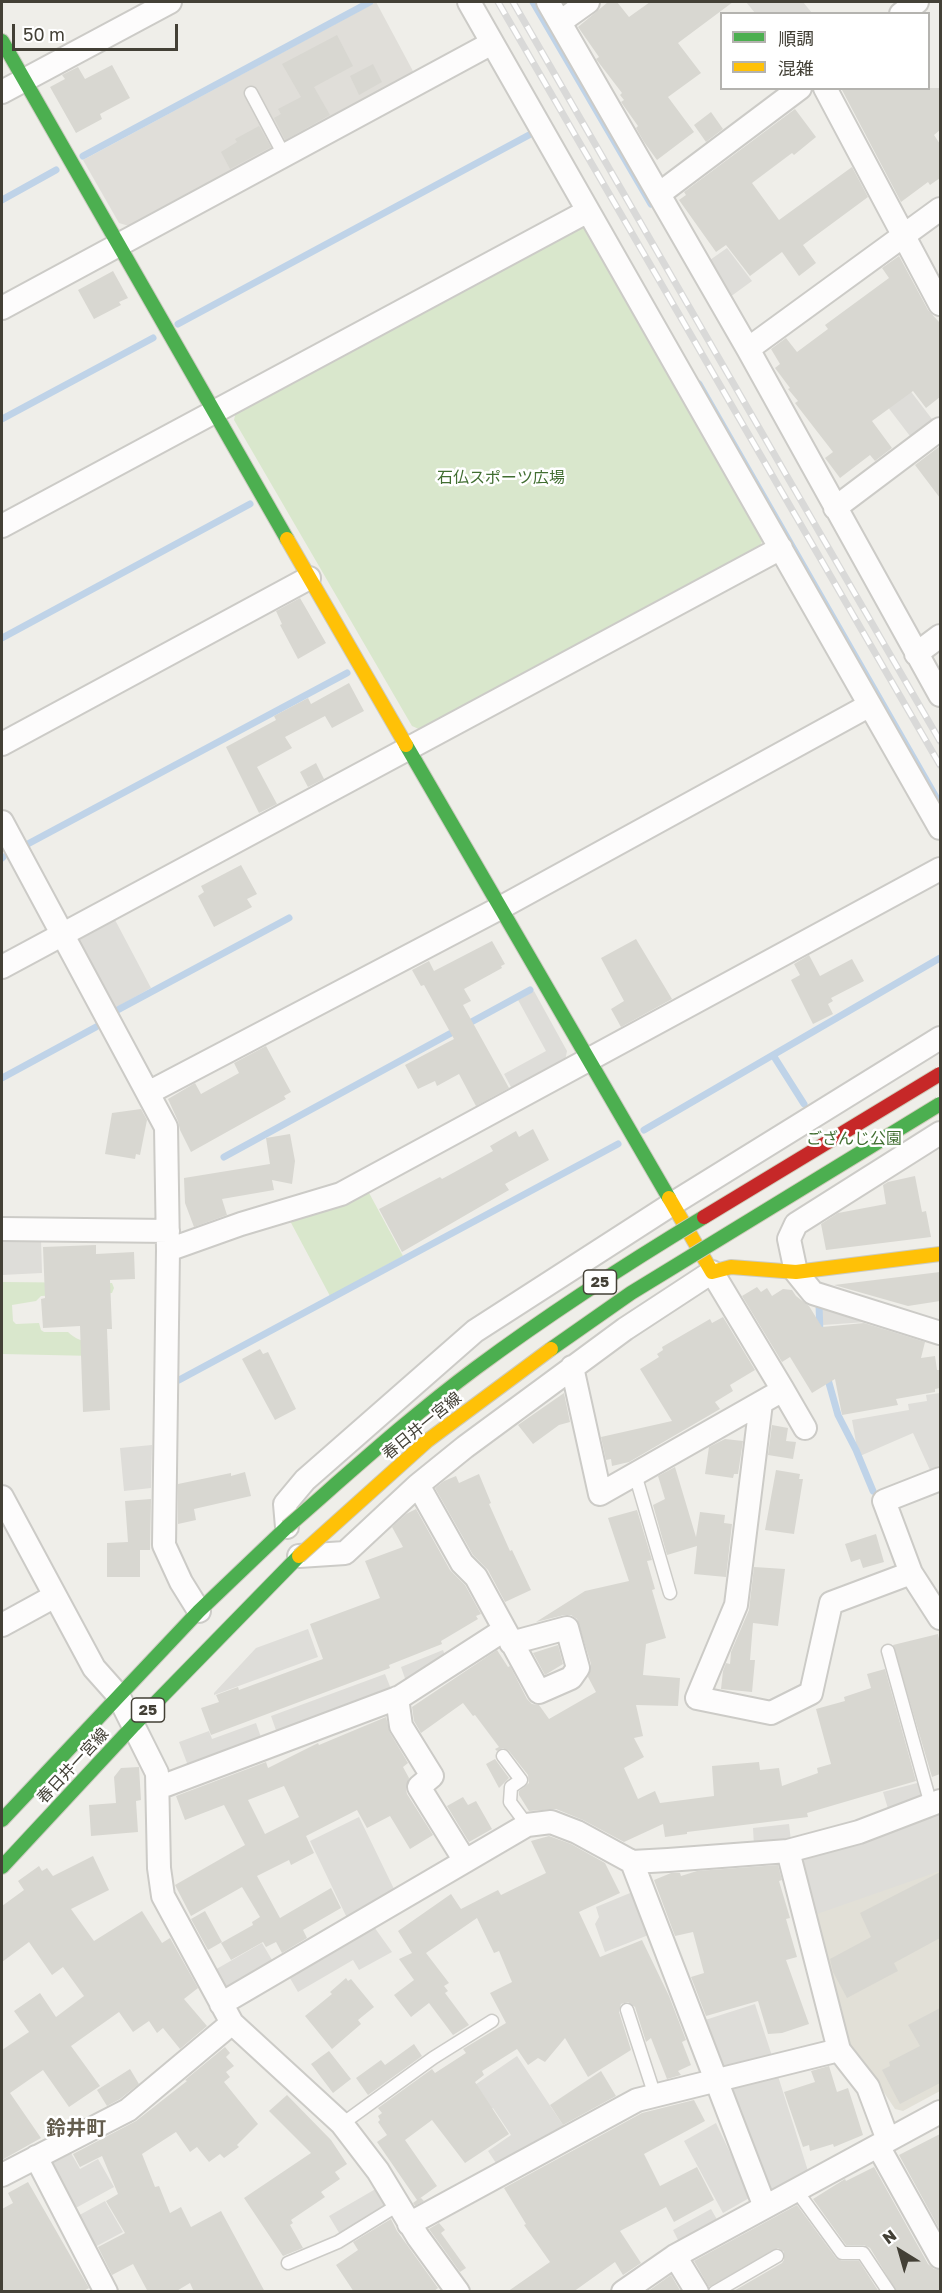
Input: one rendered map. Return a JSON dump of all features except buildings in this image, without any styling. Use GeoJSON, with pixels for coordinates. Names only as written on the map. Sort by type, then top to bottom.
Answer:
{"type":"FeatureCollection","features":[{"type":"Feature","properties":{"kind":"main road"},"geometry":{"type":"LineString","coordinates":[[2,40],[309,578],[712,1272],[731,1267],[796,1272],[940,1254]]}},
{"type":"Feature","properties":{"kind":"main road","name":"春日井一宮線"},"geometry":{"type":"LineString","coordinates":[[2,1820],[199,1611],[286,1527],[387,1440],[475,1370],[615,1271],[940,1074]]}},
{"type":"Feature","properties":{"kind":"main road","name":"春日井一宮線"},"geometry":{"type":"LineString","coordinates":[[2,1867],[134,1725],[299,1556],[427,1441],[494,1390],[631,1293],[940,1104]]}},
{"type":"Feature","properties":{"kind":"street"},"geometry":{"type":"LineString","coordinates":[[2,92],[170,2]]}},
{"type":"Feature","properties":{"kind":"street"},"geometry":{"type":"LineString","coordinates":[[469,2],[940,828]]}},
{"type":"Feature","properties":{"kind":"street"},"geometry":{"type":"LineString","coordinates":[[548,2],[747,349],[940,695]]}},
{"type":"Feature","properties":{"kind":"street"},"geometry":{"type":"LineString","coordinates":[[561,22],[588,2]]}},
{"type":"Feature","properties":{"kind":"street"},"geometry":{"type":"LineString","coordinates":[[904,12],[916,2]]}},
{"type":"Feature","properties":{"kind":"street"},"geometry":{"type":"LineString","coordinates":[[2,308],[492,43]]}},
{"type":"Feature","properties":{"kind":"street"},"geometry":{"type":"LineString","coordinates":[[659,194],[797,90]]}},
{"type":"Feature","properties":{"kind":"street"},"geometry":{"type":"LineString","coordinates":[[826,90],[940,304]]}},
{"type":"Feature","properties":{"kind":"street"},"geometry":{"type":"LineString","coordinates":[[747,349],[940,209]]}},
{"type":"Feature","properties":{"kind":"street"},"geometry":{"type":"LineString","coordinates":[[2,526],[588,211]]}},
{"type":"Feature","properties":{"kind":"street"},"geometry":{"type":"LineString","coordinates":[[835,507],[940,429]]}},
{"type":"Feature","properties":{"kind":"street"},"geometry":{"type":"LineString","coordinates":[[2,967],[780,548]]}},
{"type":"Feature","properties":{"kind":"street"},"geometry":{"type":"LineString","coordinates":[[2,744],[309,578]]}},
{"type":"Feature","properties":{"kind":"street"},"geometry":{"type":"LineString","coordinates":[[916,654],[940,636]]}},
{"type":"Feature","properties":{"kind":"street"},"geometry":{"type":"LineString","coordinates":[[148,1093],[500,908],[870,705]]}},
{"type":"Feature","properties":{"kind":"street"},"geometry":{"type":"LineString","coordinates":[[2,822],[166,1127],[168,1241],[164,1545],[181,1582],[199,1611]]}},
{"type":"Feature","properties":{"kind":"street"},"geometry":{"type":"LineString","coordinates":[[2,1229],[168,1241],[241,1224],[341,1194],[940,869]]}},
{"type":"Feature","properties":{"kind":"street"},"geometry":{"type":"LineString","coordinates":[[286,1527],[285,1504],[305,1480],[475,1331],[672,1204],[940,1038]]}},
{"type":"Feature","properties":{"kind":"street"},"geometry":{"type":"LineString","coordinates":[[940,1133],[796,1224],[789,1239],[796,1272],[813,1293],[940,1334]]}},
{"type":"Feature","properties":{"kind":"street"},"geometry":{"type":"LineString","coordinates":[[299,1556],[345,1553],[418,1485],[572,1367],[712,1272],[805,1428]]}},
{"type":"Feature","properties":{"kind":"street"},"geometry":{"type":"LineString","coordinates":[[572,1367],[600,1494],[783,1390]]}},
{"type":"Feature","properties":{"kind":"street"},"geometry":{"type":"LineString","coordinates":[[761,1403],[736,1605],[697,1698],[771,1713],[811,1693],[831,1603],[911,1573]]}},
{"type":"Feature","properties":{"kind":"street"},"geometry":{"type":"LineString","coordinates":[[940,1479],[884,1501],[911,1573],[940,1618]]}},
{"type":"Feature","properties":{"kind":"street"},"geometry":{"type":"LineString","coordinates":[[158,1788],[397,1698],[508,1636],[476,1577],[462,1563],[418,1485]]}},
{"type":"Feature","properties":{"kind":"street"},"geometry":{"type":"LineString","coordinates":[[2,1497],[94,1668],[118,1695],[157,1773],[159,1868],[163,1896],[221,2004],[232,2023],[342,2124],[378,2171],[404,2214],[458,2292]]}},
{"type":"Feature","properties":{"kind":"street"},"geometry":{"type":"LineString","coordinates":[[2,1625],[55,1596]]}},
{"type":"Feature","properties":{"kind":"street"},"geometry":{"type":"LineString","coordinates":[[397,1698],[401,1726],[432,1776],[420,1787],[465,1861]]}},
{"type":"Feature","properties":{"kind":"street"},"geometry":{"type":"LineString","coordinates":[[221,2004],[527,1825],[551,1822],[560,1825],[578,1832],[632,1862],[788,1851],[859,1832],[936,1803]]}},
{"type":"Feature","properties":{"kind":"street"},"geometry":{"type":"LineString","coordinates":[[788,1851],[839,2050],[868,2087],[883,2143],[940,2257]]}},
{"type":"Feature","properties":{"kind":"street"},"geometry":{"type":"LineString","coordinates":[[632,1862],[765,2207]]}},
{"type":"Feature","properties":{"kind":"street"},"geometry":{"type":"LineString","coordinates":[[2,2175],[128,2110],[232,2023]]}},
{"type":"Feature","properties":{"kind":"street"},"geometry":{"type":"LineString","coordinates":[[404,2214],[637,2100],[839,2050]]}},
{"type":"Feature","properties":{"kind":"street"},"geometry":{"type":"LineString","coordinates":[[623,2292],[675,2256],[940,2112]]}},
{"type":"Feature","properties":{"kind":"street"},"geometry":{"type":"LineString","coordinates":[[36,2157],[106,2292]]}},
{"type":"Feature","properties":{"kind":"street"},"geometry":{"type":"LineString","coordinates":[[675,2256],[697,2292]]}},
{"type":"Feature","properties":{"kind":"lane"},"geometry":{"type":"LineString","coordinates":[[251,93],[284,155]]}},
{"type":"Feature","properties":{"kind":"lane"},"geometry":{"type":"LineString","coordinates":[[635,1474],[670,1593]]}},
{"type":"Feature","properties":{"kind":"lane"},"geometry":{"type":"LineString","coordinates":[[888,1650],[936,1803]]}},
{"type":"Feature","properties":{"kind":"lane"},"geometry":{"type":"LineString","coordinates":[[503,1756],[521,1780],[511,1787],[510,1802],[527,1825]]}},
{"type":"Feature","properties":{"kind":"lane"},"geometry":{"type":"LineString","coordinates":[[627,2010],[655,2096]]}},
{"type":"Feature","properties":{"kind":"lane"},"geometry":{"type":"LineString","coordinates":[[342,2124],[433,2058],[492,2021]]}},
{"type":"Feature","properties":{"kind":"lane"},"geometry":{"type":"LineString","coordinates":[[796,2190],[842,2253],[863,2253],[889,2292]]}},
{"type":"Feature","properties":{"kind":"lane"},"geometry":{"type":"LineString","coordinates":[[288,2263],[404,2214]]}},
{"type":"Feature","properties":{"kind":"lane"},"geometry":{"type":"LineString","coordinates":[[715,2292],[777,2256]]}},
{"type":"Feature","properties":{"kind":"shaded area"},"geometry":{"type":"Polygon","coordinates":[[[376,2],[414,73],[129,226],[119,223],[83,160],[376,2]]]}},
{"type":"Feature","properties":{"kind":"shaded area"},"geometry":{"type":"Polygon","coordinates":[[[746,2],[803,2],[811,12],[754,12],[746,2]]]}},
{"type":"Feature","properties":{"kind":"shaded area"},"geometry":{"type":"Polygon","coordinates":[[[727,248],[752,281],[730,297],[710,260],[727,248]]]}},
{"type":"Feature","properties":{"kind":"shaded area"},"geometry":{"type":"Polygon","coordinates":[[[886,359],[935,423],[913,440],[864,376],[886,359]]]}},
{"type":"Feature","properties":{"kind":"shaded area"},"geometry":{"type":"Polygon","coordinates":[[[114,918],[151,988],[110,1011],[75,945],[78,938],[114,918]]]}},
{"type":"Feature","properties":{"kind":"shaded area"},"geometry":{"type":"Polygon","coordinates":[[[534,991],[567,1051],[565,1061],[512,1089],[504,1074],[546,1051],[518,1000],[534,991]]]}},
{"type":"Feature","properties":{"kind":"shaded area"},"geometry":{"type":"Polygon","coordinates":[[[41,1239],[42,1273],[2,1275],[2,1241],[41,1239]]]}},
{"type":"Feature","properties":{"kind":"shaded area"},"geometry":{"type":"Polygon","coordinates":[[[821,1305],[865,1318],[866,1322],[823,1325],[821,1305]]]}},
{"type":"Feature","properties":{"kind":"shaded area"},"geometry":{"type":"Polygon","coordinates":[[[940,1393],[940,1465],[930,1470],[913,1433],[860,1456],[852,1420],[909,1410],[908,1404],[927,1401],[926,1395],[940,1393]]]}},
{"type":"Feature","properties":{"kind":"shaded area"},"geometry":{"type":"Polygon","coordinates":[[[152,1445],[151,1488],[124,1491],[120,1448],[152,1445]]]}},
{"type":"Feature","properties":{"kind":"shaded area"},"geometry":{"type":"Polygon","coordinates":[[[308,1629],[318,1657],[214,1695],[256,1648],[308,1629]]]}},
{"type":"Feature","properties":{"kind":"shaded area"},"geometry":{"type":"Polygon","coordinates":[[[443,1650],[446,1658],[407,1684],[401,1667],[443,1650]]]}},
{"type":"Feature","properties":{"kind":"shaded area"},"geometry":{"type":"Polygon","coordinates":[[[385,1674],[393,1694],[278,1736],[271,1716],[385,1674]]]}},
{"type":"Feature","properties":{"kind":"shaded area"},"geometry":{"type":"Polygon","coordinates":[[[256,1723],[263,1743],[190,1771],[179,1742],[209,1731],[212,1739],[256,1723]]]}},
{"type":"Feature","properties":{"kind":"shaded area"},"geometry":{"type":"Polygon","coordinates":[[[921,1782],[925,1795],[889,1812],[883,1792],[921,1782]]]}},
{"type":"Feature","properties":{"kind":"shaded area"},"geometry":{"type":"Polygon","coordinates":[[[940,1811],[940,2091],[903,2111],[895,2109],[877,2082],[852,2056],[801,1865],[940,1811]]]}},
{"type":"Feature","properties":{"kind":"shaded area"},"geometry":{"type":"Polygon","coordinates":[[[940,1811],[940,1871],[814,1915],[801,1865],[806,1855],[940,1811]]]}},
{"type":"Feature","properties":{"kind":"shaded area"},"geometry":{"type":"Polygon","coordinates":[[[359,1817],[396,1893],[348,1920],[310,1841],[359,1817]]]}},
{"type":"Feature","properties":{"kind":"shaded area"},"geometry":{"type":"Polygon","coordinates":[[[789,1824],[791,1841],[754,1846],[753,1828],[789,1824]]]}},
{"type":"Feature","properties":{"kind":"shaded area"},"geometry":{"type":"Polygon","coordinates":[[[635,1891],[651,1934],[605,1952],[595,1924],[599,1917],[596,1907],[635,1891]]]}},
{"type":"Feature","properties":{"kind":"shaded area"},"geometry":{"type":"Polygon","coordinates":[[[372,1924],[392,1952],[359,1970],[353,1960],[298,1992],[287,1973],[372,1924]]]}},
{"type":"Feature","properties":{"kind":"shaded area"},"geometry":{"type":"Polygon","coordinates":[[[262,1943],[275,1965],[225,1993],[213,1971],[262,1943]]]}},
{"type":"Feature","properties":{"kind":"shaded area"},"geometry":{"type":"Polygon","coordinates":[[[755,2004],[773,2059],[725,2070],[719,2064],[702,2021],[755,2004]]]}},
{"type":"Feature","properties":{"kind":"shaded area"},"geometry":{"type":"Polygon","coordinates":[[[517,2056],[565,2128],[498,2166],[488,2151],[511,2135],[493,2108],[468,2124],[453,2100],[517,2056]]]}},
{"type":"Feature","properties":{"kind":"shaded area"},"geometry":{"type":"Polygon","coordinates":[[[777,2073],[809,2174],[778,2190],[766,2187],[727,2088],[777,2073]]]}},
{"type":"Feature","properties":{"kind":"shaded area"},"geometry":{"type":"Polygon","coordinates":[[[716,2123],[751,2197],[723,2213],[684,2141],[716,2123]]]}},
{"type":"Feature","properties":{"kind":"shaded area"},"geometry":{"type":"Polygon","coordinates":[[[67,2146],[80,2169],[98,2159],[114,2187],[72,2210],[44,2158],[67,2146]]]}},
{"type":"Feature","properties":{"kind":"shaded area"},"geometry":{"type":"Polygon","coordinates":[[[379,2187],[390,2207],[341,2236],[329,2216],[379,2187]]]}},
{"type":"Feature","properties":{"kind":"shaded area"},"geometry":{"type":"Polygon","coordinates":[[[105,2201],[123,2232],[93,2248],[76,2217],[105,2201]]]}},
{"type":"Feature","properties":{"kind":"shaded area"},"geometry":{"type":"Polygon","coordinates":[[[711,2209],[719,2223],[680,2244],[673,2230],[711,2209]]]}},
{"type":"Feature","properties":{"kind":"green space","name":"石仏スポーツ広場"},"geometry":{"type":"Polygon","coordinates":[[[576,227],[588,227],[763,540],[758,549],[421,730],[412,726],[234,420],[236,411],[576,227]]]}},
{"type":"Feature","properties":{"kind":"green space"},"geometry":{"type":"Polygon","coordinates":[[[368,1191],[403,1256],[330,1296],[289,1219],[341,1206],[368,1191]]]}},
{"type":"Feature","properties":{"kind":"green space"},"geometry":{"type":"Polygon","coordinates":[[[2,1282],[112,1283],[114,1288],[112,1293],[41,1296],[36,1301],[12,1305],[13,1321],[16,1324],[39,1323],[44,1332],[68,1332],[79,1339],[100,1344],[108,1350],[104,1355],[95,1356],[2,1354],[2,1282]]]}},
{"type":"Feature","properties":{"kind":"waterway"},"geometry":{"type":"LineString","coordinates":[[83,156],[370,2]]}},
{"type":"Feature","properties":{"kind":"waterway"},"geometry":{"type":"LineString","coordinates":[[533,2],[651,204]]}},
{"type":"Feature","properties":{"kind":"waterway"},"geometry":{"type":"LineString","coordinates":[[178,324],[529,135]]}},
{"type":"Feature","properties":{"kind":"waterway"},"geometry":{"type":"LineString","coordinates":[[2,200],[56,170]]}},
{"type":"Feature","properties":{"kind":"waterway"},"geometry":{"type":"LineString","coordinates":[[2,419],[153,338]]}},
{"type":"Feature","properties":{"kind":"waterway"},"geometry":{"type":"LineString","coordinates":[[699,384],[940,804]]}},
{"type":"Feature","properties":{"kind":"waterway"},"geometry":{"type":"LineString","coordinates":[[2,638],[250,504]]}},
{"type":"Feature","properties":{"kind":"waterway"},"geometry":{"type":"LineString","coordinates":[[24,846],[347,673]]}},
{"type":"Feature","properties":{"kind":"waterway"},"geometry":{"type":"LineString","coordinates":[[112,1013],[289,918]]}},
{"type":"Feature","properties":{"kind":"waterway"},"geometry":{"type":"LineString","coordinates":[[804,1104],[773,1055],[940,958]]}},
{"type":"Feature","properties":{"kind":"waterway"},"geometry":{"type":"LineString","coordinates":[[224,1157],[530,990]]}},
{"type":"Feature","properties":{"kind":"waterway"},"geometry":{"type":"LineString","coordinates":[[2,1078],[96,1027]]}},
{"type":"Feature","properties":{"kind":"waterway"},"geometry":{"type":"LineString","coordinates":[[644,1130],[773,1055]]}},
{"type":"Feature","properties":{"kind":"waterway"},"geometry":{"type":"LineString","coordinates":[[179,1380],[618,1144]]}},
{"type":"Feature","properties":{"kind":"waterway"},"geometry":{"type":"LineString","coordinates":[[819,1305],[820,1333]]}},
{"type":"Feature","properties":{"kind":"waterway"},"geometry":{"type":"LineString","coordinates":[[827,1376],[838,1415],[873,1491]]}},
{"type":"Feature","properties":{"kind":"railway"},"geometry":{"type":"LineString","coordinates":[[498,2],[940,765]]}},
{"type":"Feature","properties":{"kind":"railway"},"geometry":{"type":"LineString","coordinates":[[513,2],[940,741]]}},
{"type":"Feature","properties":{"kind":"traffic: fast"},"geometry":{"type":"LineString","coordinates":[[2,41],[287,539]]}},
{"type":"Feature","properties":{"kind":"traffic: fast"},"geometry":{"type":"LineString","coordinates":[[406,745],[669,1198]]}},
{"type":"Feature","properties":{"kind":"traffic: fast"},"geometry":{"type":"LineString","coordinates":[[551,1349],[631,1293],[940,1104]]}},
{"type":"Feature","properties":{"kind":"traffic: fast"},"geometry":{"type":"LineString","coordinates":[[287,1527],[404,1426],[476,1368],[588,1290],[704,1217]]}},
{"type":"Feature","properties":{"kind":"traffic: fast"},"geometry":{"type":"LineString","coordinates":[[2,1820],[199,1611],[287,1527]]}},
{"type":"Feature","properties":{"kind":"traffic: fast"},"geometry":{"type":"LineString","coordinates":[[2,1867],[134,1725],[299,1556]]}},
{"type":"Feature","properties":{"kind":"traffic: slow"},"geometry":{"type":"LineString","coordinates":[[287,539],[406,745]]}},
{"type":"Feature","properties":{"kind":"traffic: slow"},"geometry":{"type":"LineString","coordinates":[[669,1198],[712,1272],[731,1267],[796,1272],[940,1254]]}},
{"type":"Feature","properties":{"kind":"traffic: slow"},"geometry":{"type":"LineString","coordinates":[[299,1556],[427,1441],[551,1349]]}},
{"type":"Feature","properties":{"kind":"traffic: jam"},"geometry":{"type":"LineString","coordinates":[[704,1217],[940,1074]]}},
{"type":"Feature","properties":{"kind":"district","name":"鈴井町"},"geometry":{"type":"Point","coordinates":[76,2129]}},
{"type":"Feature","properties":{"kind":"park label","name":"ござんじ公園"},"geometry":{"type":"Point","coordinates":[854,1139]}}]}
